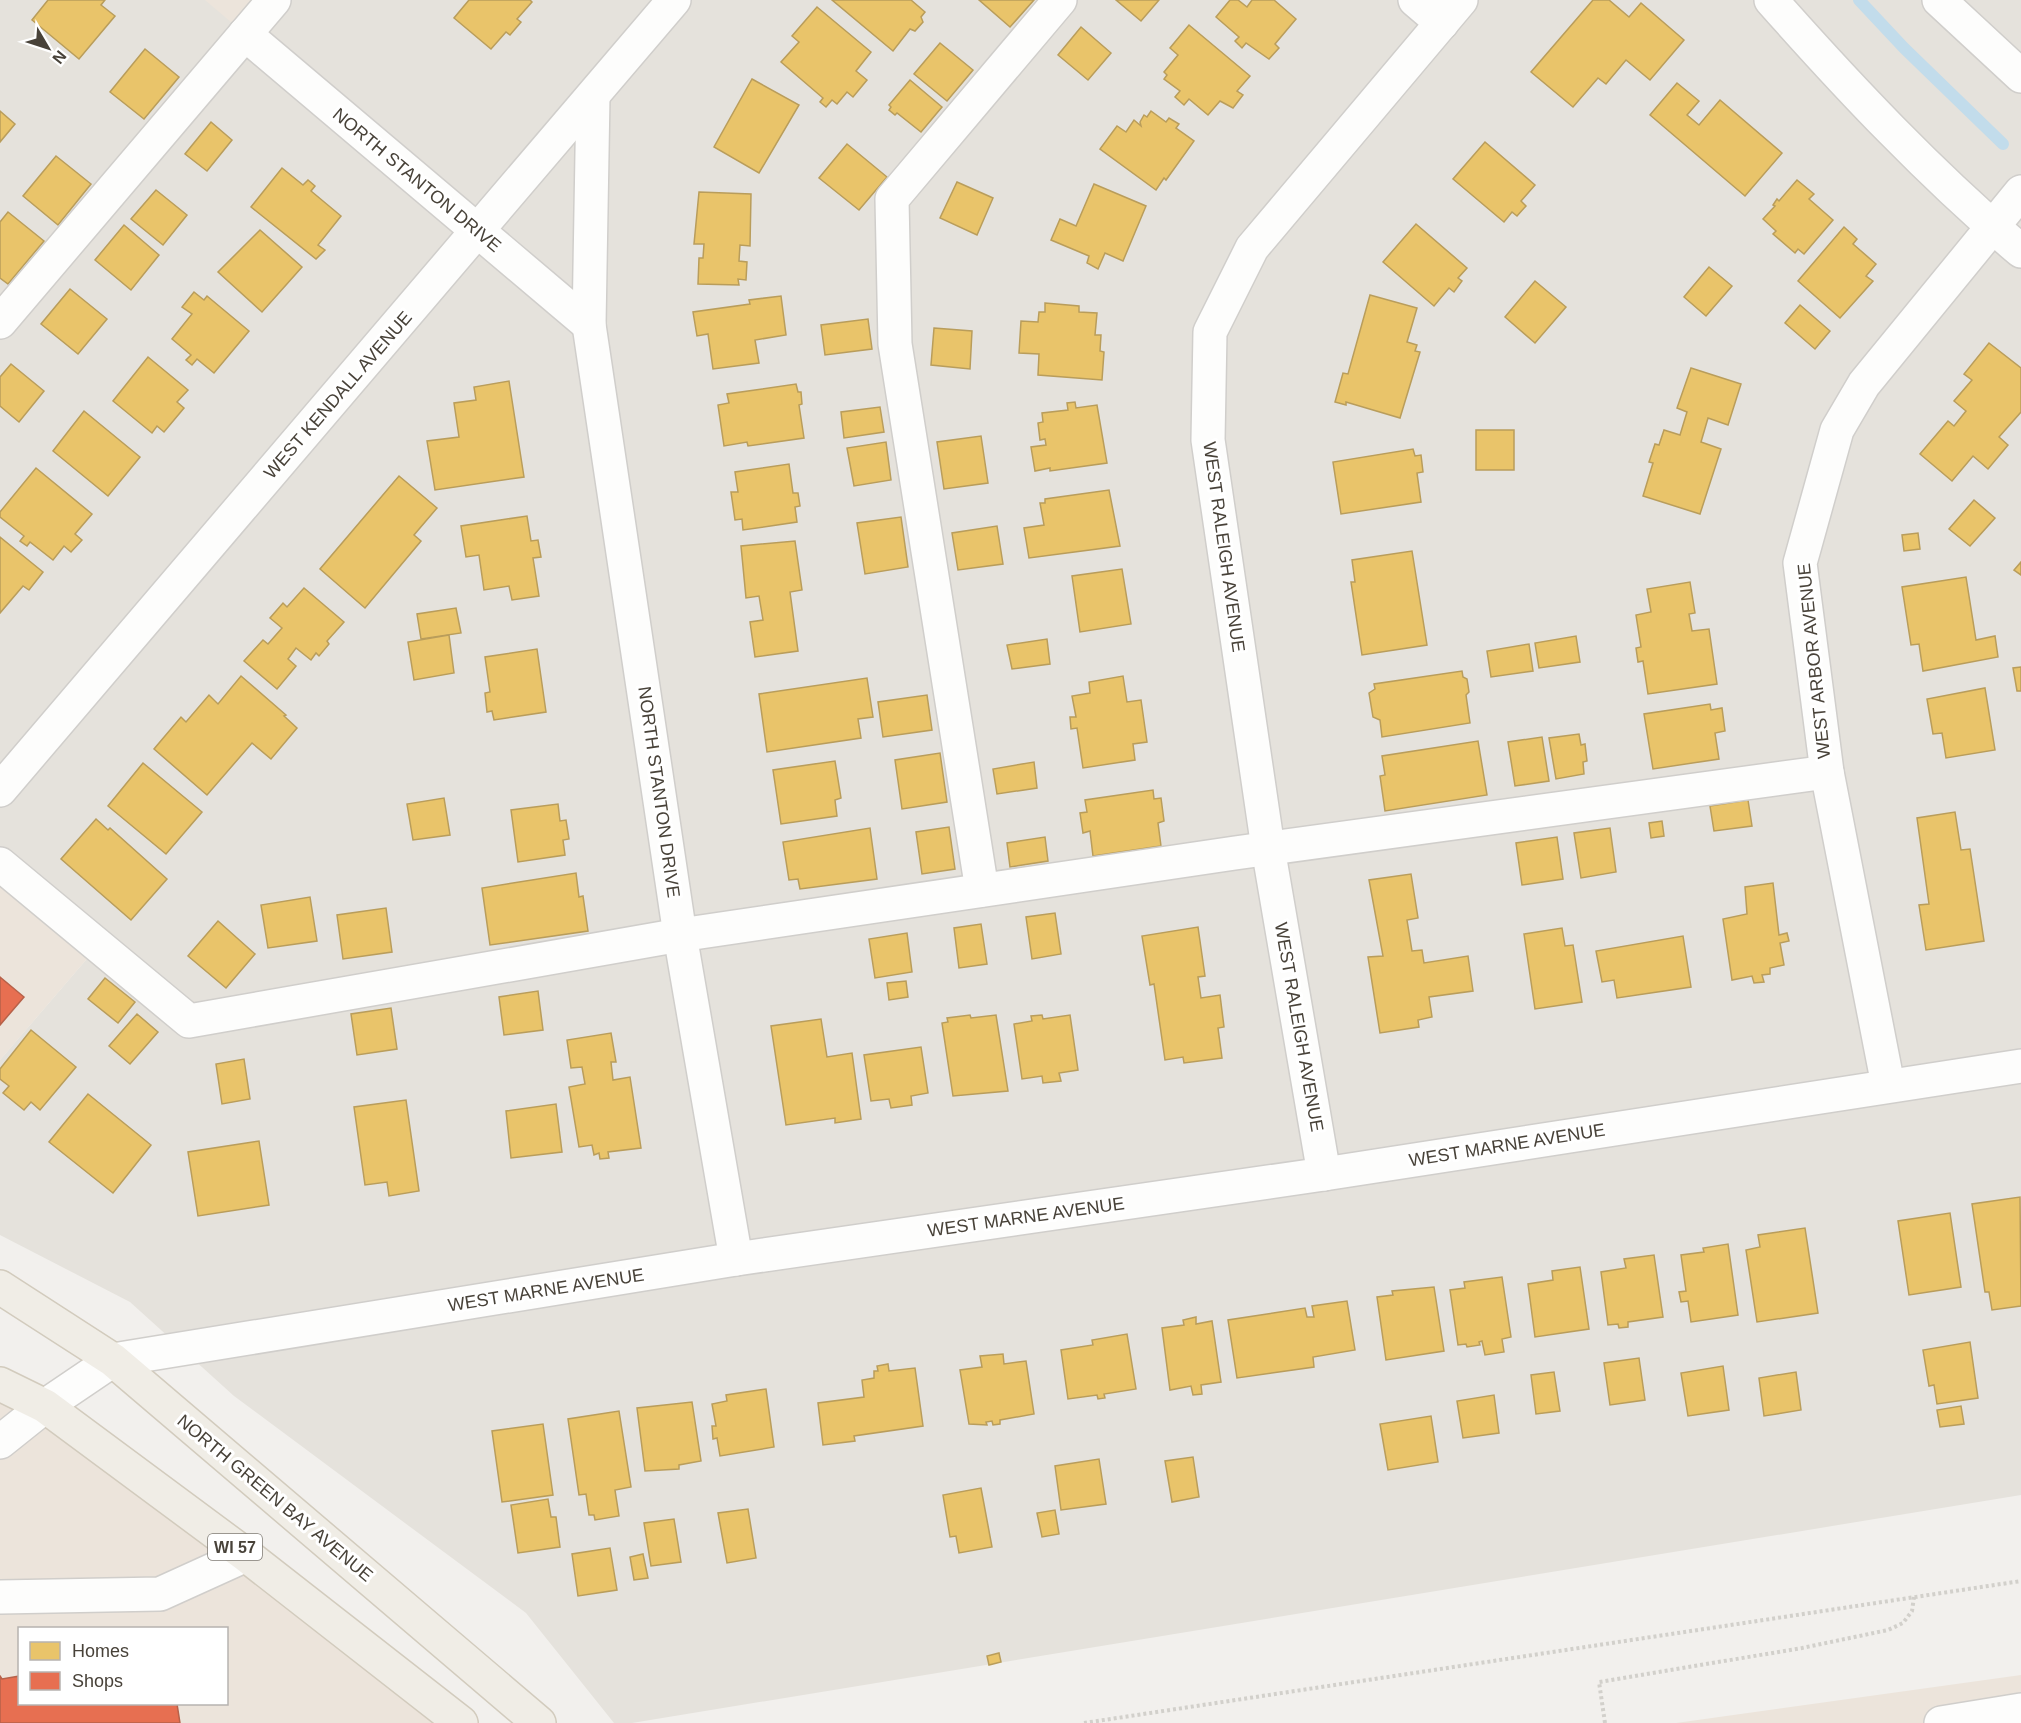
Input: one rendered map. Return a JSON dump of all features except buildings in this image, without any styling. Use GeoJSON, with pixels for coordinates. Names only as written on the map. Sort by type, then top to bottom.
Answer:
{"type":"FeatureCollection","features":[{"type":"Feature","properties":{"kind":"main road","name":"NORTH GREEN BAY AVENUE"},"geometry":{"type":"LineString","coordinates":[[0,1287],[113,1360],[538,1723]]}},
{"type":"Feature","properties":{"kind":"main road","name":"WI 57"},"geometry":{"type":"LineString","coordinates":[[0,1384],[45,1406],[246,1555],[461,1723]]}},
{"type":"Feature","properties":{"kind":"street"},"geometry":{"type":"LineString","coordinates":[[0,322],[273,0]]}},
{"type":"Feature","properties":{"kind":"street","name":"WEST KENDALL AVENUE"},"geometry":{"type":"LineString","coordinates":[[0,790],[674,0]]}},
{"type":"Feature","properties":{"kind":"street"},"geometry":{"type":"LineString","coordinates":[[982,890],[895,344],[892,199],[1060,0]]}},
{"type":"Feature","properties":{"kind":"street"},"geometry":{"type":"LineString","coordinates":[[1415,0],[1451,12]]}},
{"type":"Feature","properties":{"kind":"street"},"geometry":{"type":"LineString","coordinates":[[1771,0],[1847,86],[1992,226],[2021,251]]}},
{"type":"Feature","properties":{"kind":"street"},"geometry":{"type":"LineString","coordinates":[[1939,0],[2021,76]]}},
{"type":"Feature","properties":{"kind":"street","name":"WEST RALEIGH AVENUE"},"geometry":{"type":"LineString","coordinates":[[1324,1174],[1268,848],[1208,440],[1210,332],[1252,248],[1451,12]]}},
{"type":"Feature","properties":{"kind":"street","name":"NORTH STANTON DRIVE"},"geometry":{"type":"LineString","coordinates":[[245,34],[589,325]]}},
{"type":"Feature","properties":{"kind":"street","name":"NORTH STANTON DRIVE"},"geometry":{"type":"LineString","coordinates":[[593,96],[589,325],[680,935],[736,1259]]}},
{"type":"Feature","properties":{"kind":"street","name":"WEST ARBOR AVENUE"},"geometry":{"type":"LineString","coordinates":[[1888,1085],[1827,771],[1800,563],[1837,430],[1864,384],[2021,192]]}},
{"type":"Feature","properties":{"kind":"street"},"geometry":{"type":"LineString","coordinates":[[0,864],[189,1021],[680,935],[1268,848],[1827,771]]}},
{"type":"Feature","properties":{"kind":"street","name":"WEST MARNE AVENUE"},"geometry":{"type":"LineString","coordinates":[[0,1442],[45,1406],[113,1360],[736,1259],[1324,1174],[2021,1066]]}},
{"type":"Feature","properties":{"kind":"street"},"geometry":{"type":"LineString","coordinates":[[0,1597],[160,1594],[246,1555]]}},
{"type":"Feature","properties":{"kind":"street"},"geometry":{"type":"LineString","coordinates":[[1941,1723],[2021,1710]]}},
{"type":"Feature","properties":{"kind":"path"},"geometry":{"type":"LineString","coordinates":[[1084,1723],[2021,1581]]}},
{"type":"Feature","properties":{"kind":"path"},"geometry":{"type":"LineString","coordinates":[[1605,1723],[1599,1682],[1802,1648],[1888,1630],[1903,1623],[1912,1611],[1914,1597]]}},
{"type":"Feature","properties":{"kind":"shaded area"},"geometry":{"type":"Polygon","coordinates":[[[0,0],[2021,0],[2021,1495],[632,1723],[614,1723],[526,1613],[234,1396],[130,1302],[0,1235],[0,1060],[98,946],[0,864],[0,0]]]}},
{"type":"Feature","properties":{"kind":"shaded area"},"geometry":{"type":"Polygon","coordinates":[[[205,0],[274,0],[245,34],[205,0]]]}},
{"type":"Feature","properties":{"kind":"shaded area"},"geometry":{"type":"Polygon","coordinates":[[[0,864],[98,946],[0,1060],[0,864]]]}},
{"type":"Feature","properties":{"kind":"shaded area"},"geometry":{"type":"Polygon","coordinates":[[[0,1384],[461,1723],[0,1723],[0,1384]]]}},
{"type":"Feature","properties":{"kind":"shaded area"},"geometry":{"type":"Polygon","coordinates":[[[2021,1675],[2021,1723],[1676,1723],[2021,1675]]]}},
{"type":"Feature","properties":{"kind":"waterway"},"geometry":{"type":"LineString","coordinates":[[1859,0],[1904,48],[2003,144]]}}]}
